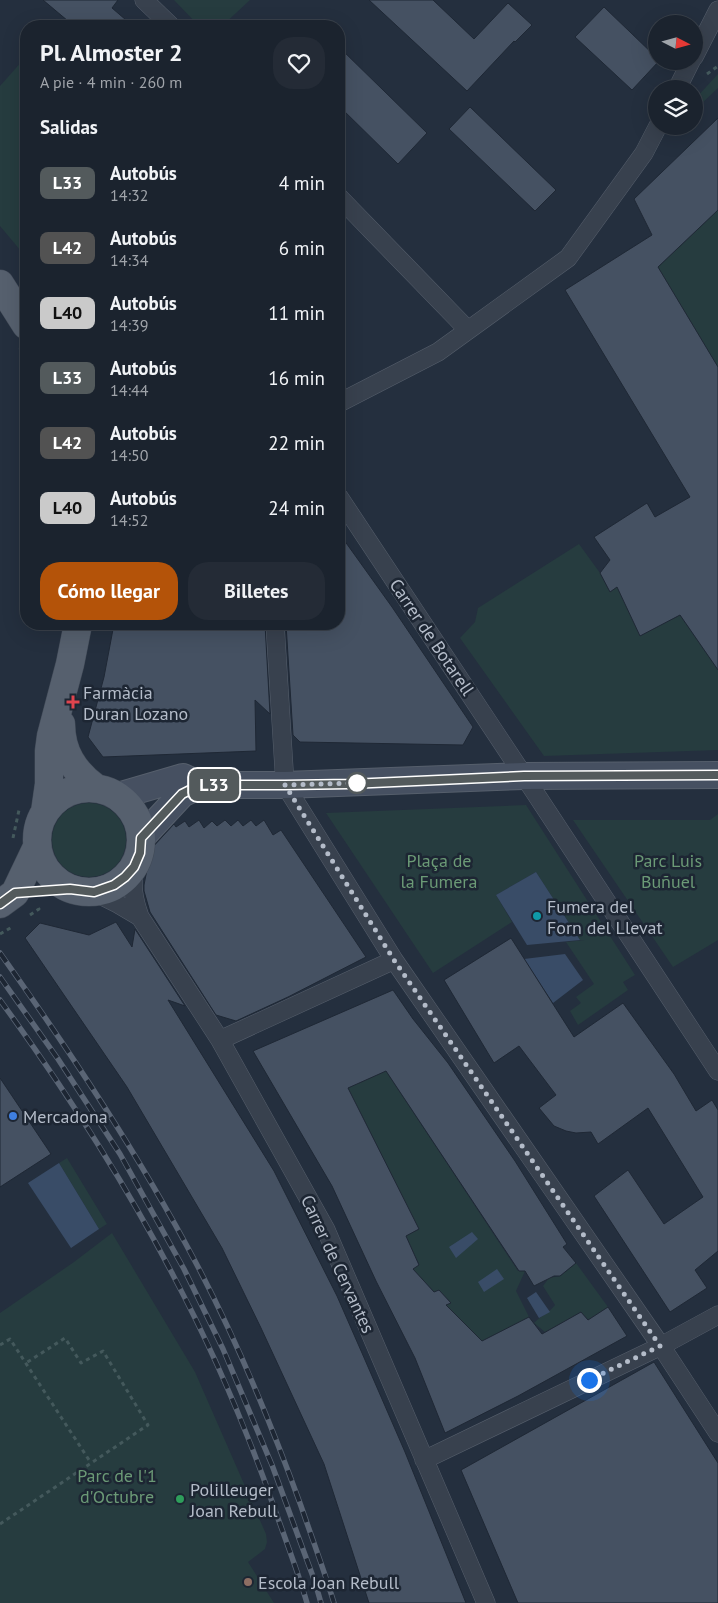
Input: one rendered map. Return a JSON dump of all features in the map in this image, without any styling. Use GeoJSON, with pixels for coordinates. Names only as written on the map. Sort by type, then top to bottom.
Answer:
{"type":"FeatureCollection","features":[{"type":"Feature","properties":{"kind":"main road"},"geometry":{"type":"LineString","coordinates":[[0,284],[20,315]]}},
{"type":"Feature","properties":{"kind":"main road"},"geometry":{"type":"LineString","coordinates":[[15,904],[36,849],[38,827],[45,812],[49,784],[51,736],[62,698],[77,630]]}},
{"type":"Feature","properties":{"kind":"main road"},"geometry":{"type":"LineString","coordinates":[[15,904],[114,885],[134,867],[140,853],[140,826],[129,805],[77,772],[66,755],[61,735],[62,698]]}},
{"type":"Feature","properties":{"kind":"main road"},"geometry":{"type":"LineString","coordinates":[[45,812],[58,798],[72,791],[107,792]]}},
{"type":"Feature","properties":{"kind":"main road"},"geometry":{"type":"LineString","coordinates":[[36,849],[41,861],[56,882],[82,890]]}},
{"type":"Feature","properties":{"kind":"street"},"geometry":{"type":"LineString","coordinates":[[144,0],[165,20]]}},
{"type":"Feature","properties":{"kind":"street"},"geometry":{"type":"LineString","coordinates":[[703,39],[718,10]]}},
{"type":"Feature","properties":{"kind":"street"},"geometry":{"type":"LineString","coordinates":[[345,400],[438,352],[568,258],[644,153],[653,135]]}},
{"type":"Feature","properties":{"kind":"street"},"geometry":{"type":"LineString","coordinates":[[345,204],[468,330]]}},
{"type":"Feature","properties":{"kind":"street","name":"Carrer de Botarell"},"geometry":{"type":"LineString","coordinates":[[345,506],[718,1071]]}},
{"type":"Feature","properties":{"kind":"street"},"geometry":{"type":"LineString","coordinates":[[275,630],[285,785],[394,960],[718,1433]]}},
{"type":"Feature","properties":{"kind":"street"},"geometry":{"type":"LineString","coordinates":[[107,792],[183,777],[200,785],[285,785],[524,776],[718,775]]}},
{"type":"Feature","properties":{"kind":"street"},"geometry":{"type":"LineString","coordinates":[[141,838],[182,794],[200,785]]}},
{"type":"Feature","properties":{"kind":"street","name":"Carrer de Cervantes"},"geometry":{"type":"LineString","coordinates":[[134,867],[132,890],[140,917],[220,1040],[326,1230],[486,1603]]}},
{"type":"Feature","properties":{"kind":"street","name":"Carrer de Cervantes"},"geometry":{"type":"LineString","coordinates":[[82,890],[118,904],[140,917]]}},
{"type":"Feature","properties":{"kind":"street"},"geometry":{"type":"LineString","coordinates":[[220,1040],[394,960]]}},
{"type":"Feature","properties":{"kind":"street"},"geometry":{"type":"LineString","coordinates":[[424,1460],[660,1346],[718,1315]]}},
{"type":"Feature","properties":{"kind":"path"},"geometry":{"type":"LineString","coordinates":[[15,904],[39,909]]}},
{"type":"Feature","properties":{"kind":"path"},"geometry":{"type":"LineString","coordinates":[[0,1524],[148,1425],[103,1351],[81,1363],[66,1338],[26,1363]]}},
{"type":"Feature","properties":{"kind":"path"},"geometry":{"type":"LineString","coordinates":[[0,1344],[10,1339],[91,1463]]}},
{"type":"Feature","properties":{"kind":"green space"},"geometry":{"type":"Polygon","coordinates":[[[174,0],[250,0],[228,20],[193,20],[174,0]]]}},
{"type":"Feature","properties":{"kind":"green space"},"geometry":{"type":"Polygon","coordinates":[[[20,64],[20,250],[0,226],[0,86],[20,64]]]}},
{"type":"Feature","properties":{"kind":"green space"},"geometry":{"type":"Polygon","coordinates":[[[718,74],[718,88],[703,102],[703,90],[718,74]]]}},
{"type":"Feature","properties":{"kind":"green space"},"geometry":{"type":"Polygon","coordinates":[[[718,210],[718,367],[658,267],[718,210]]]}},
{"type":"Feature","properties":{"kind":"green space"},"geometry":{"type":"Polygon","coordinates":[[[579,544],[600,573],[610,592],[647,566],[623,598],[640,636],[680,615],[710,658],[718,654],[718,750],[544,756],[460,638],[475,622],[478,608],[579,544]]]}},
{"type":"Feature","properties":{"kind":"green space"},"geometry":{"type":"Polygon","coordinates":[[[89,803],[103,806],[115,814],[123,826],[126,840],[123,854],[115,866],[103,874],[89,877],[75,874],[63,866],[55,854],[52,840],[55,826],[63,814],[75,806],[89,803]]]}},
{"type":"Feature","properties":{"kind":"green space","name":"Plaça de la Fumera"},"geometry":{"type":"Polygon","coordinates":[[[526,805],[635,975],[623,982],[628,990],[578,1025],[570,1011],[581,1003],[576,997],[594,984],[566,942],[585,940],[580,940],[536,872],[496,895],[512,922],[433,973],[326,813],[526,805]]]}},
{"type":"Feature","properties":{"kind":"green space","name":"Parc Luis Buñuel"},"geometry":{"type":"Polygon","coordinates":[[[718,814],[718,940],[673,967],[573,820],[710,820],[718,814]]]}},
{"type":"Feature","properties":{"kind":"green space"},"geometry":{"type":"Polygon","coordinates":[[[386,1071],[518,1271],[525,1271],[516,1291],[529,1317],[484,1343],[446,1305],[451,1303],[439,1290],[434,1292],[412,1269],[419,1264],[406,1236],[419,1229],[348,1088],[386,1071]]]}},
{"type":"Feature","properties":{"kind":"green space"},"geometry":{"type":"Polygon","coordinates":[[[67,1158],[107,1224],[99,1229],[59,1163],[67,1158]]]}},
{"type":"Feature","properties":{"kind":"green space","name":"Parc de l'1 d'Octubre"},"geometry":{"type":"Polygon","coordinates":[[[112,1233],[195,1372],[266,1534],[267,1542],[265,1549],[248,1562],[274,1603],[0,1603],[0,1313],[74,1262],[112,1233]]]}},
{"type":"Feature","properties":{"kind":"green space"},"geometry":{"type":"Polygon","coordinates":[[[576,1263],[608,1307],[588,1320],[581,1312],[545,1332],[534,1323],[555,1305],[543,1286],[549,1278],[560,1276],[576,1263]]]}},
{"type":"Feature","properties":{"kind":"water"},"geometry":{"type":"Polygon","coordinates":[[[536,872],[580,940],[527,945],[496,895],[536,872]]]}},
{"type":"Feature","properties":{"kind":"water"},"geometry":{"type":"Polygon","coordinates":[[[565,954],[583,980],[553,1003],[524,959],[565,954]]]}},
{"type":"Feature","properties":{"kind":"water"},"geometry":{"type":"Polygon","coordinates":[[[59,1163],[99,1229],[71,1248],[28,1183],[59,1163]]]}},
{"type":"Feature","properties":{"kind":"water"},"geometry":{"type":"Polygon","coordinates":[[[472,1232],[478,1239],[456,1258],[449,1247],[472,1232]]]}},
{"type":"Feature","properties":{"kind":"water"},"geometry":{"type":"Polygon","coordinates":[[[497,1269],[504,1279],[484,1292],[478,1282],[497,1269]]]}},
{"type":"Feature","properties":{"kind":"water"},"geometry":{"type":"Polygon","coordinates":[[[536,1292],[550,1312],[539,1318],[527,1298],[536,1292]]]}},
{"type":"Feature","properties":{"kind":"building"},"geometry":{"type":"Polygon","coordinates":[[[43,0],[118,0],[112,8],[126,20],[67,20],[43,0]]]}},
{"type":"Feature","properties":{"kind":"building"},"geometry":{"type":"Polygon","coordinates":[[[369,0],[433,0],[474,39],[508,3],[532,25],[514,41],[467,91],[369,0]]]}},
{"type":"Feature","properties":{"kind":"building"},"geometry":{"type":"Polygon","coordinates":[[[604,7],[648,49],[648,70],[651,70],[632,90],[575,37],[604,7]]]}},
{"type":"Feature","properties":{"kind":"building"},"geometry":{"type":"Polygon","coordinates":[[[345,53],[427,133],[398,164],[345,112],[345,53]]]}},
{"type":"Feature","properties":{"kind":"building"},"geometry":{"type":"Polygon","coordinates":[[[470,107],[556,190],[535,211],[449,129],[470,107]]]}},
{"type":"Feature","properties":{"kind":"building"},"geometry":{"type":"Polygon","coordinates":[[[718,118],[718,210],[658,267],[718,367],[718,670],[680,615],[640,636],[617,587],[610,592],[600,573],[610,560],[594,537],[647,503],[655,517],[690,497],[565,290],[652,235],[634,199],[700,135],[703,135],[703,132],[718,118]]]}},
{"type":"Feature","properties":{"kind":"building"},"geometry":{"type":"Polygon","coordinates":[[[345,541],[473,727],[463,745],[300,742],[293,735],[286,630],[345,630],[345,541]]]}},
{"type":"Feature","properties":{"kind":"building"},"geometry":{"type":"Polygon","coordinates":[[[113,630],[265,630],[270,714],[255,700],[256,751],[103,757],[88,737],[104,677],[113,630]]]}},
{"type":"Feature","properties":{"kind":"building"},"geometry":{"type":"Polygon","coordinates":[[[199,820],[204,828],[212,821],[217,826],[225,820],[231,826],[238,820],[243,826],[251,820],[256,826],[264,820],[273,835],[281,830],[366,957],[236,1021],[216,1015],[150,912],[144,891],[151,849],[174,824],[176,827],[185,821],[189,827],[199,820]]]}},
{"type":"Feature","properties":{"kind":"building"},"geometry":{"type":"Polygon","coordinates":[[[116,922],[132,947],[135,929],[185,1006],[168,1000],[274,1171],[337,1296],[405,1452],[466,1603],[369,1603],[324,1464],[222,1248],[127,1087],[25,938],[40,923],[89,935],[116,922]]]}},
{"type":"Feature","properties":{"kind":"building"},"geometry":{"type":"Polygon","coordinates":[[[511,938],[574,1037],[623,1003],[674,1074],[696,1111],[712,1100],[718,1110],[718,1251],[695,1270],[707,1288],[670,1312],[594,1196],[628,1170],[664,1224],[703,1197],[648,1108],[598,1144],[591,1132],[576,1133],[554,1126],[539,1108],[556,1095],[519,1046],[494,1063],[444,980],[511,938]]]}},
{"type":"Feature","properties":{"kind":"building"},"geometry":{"type":"Polygon","coordinates":[[[393,990],[448,1063],[515,1161],[567,1244],[563,1247],[576,1263],[560,1276],[554,1276],[534,1286],[525,1271],[519,1271],[386,1071],[348,1088],[419,1229],[406,1236],[419,1265],[413,1269],[434,1292],[439,1290],[451,1303],[446,1305],[482,1341],[529,1317],[542,1334],[581,1312],[588,1320],[608,1307],[627,1336],[518,1396],[445,1433],[415,1358],[376,1281],[332,1186],[253,1051],[393,990]]]}},
{"type":"Feature","properties":{"kind":"building","name":"Mercadona"},"geometry":{"type":"Polygon","coordinates":[[[0,1078],[51,1154],[0,1187],[0,1078]]]}},
{"type":"Feature","properties":{"kind":"building"},"geometry":{"type":"Polygon","coordinates":[[[654,1362],[718,1463],[718,1603],[518,1603],[461,1470],[654,1362]]]}},
{"type":"Feature","properties":{"kind":"railway"},"geometry":{"type":"LineString","coordinates":[[0,953],[53,1028],[128,1144],[196,1263],[239,1352],[278,1444],[334,1603]]}},
{"type":"Feature","properties":{"kind":"railway"},"geometry":{"type":"LineString","coordinates":[[0,977],[58,1059],[120,1154],[184,1269],[223,1349],[272,1465],[321,1603]]}},
{"type":"Feature","properties":{"kind":"railway"},"geometry":{"type":"LineString","coordinates":[[0,1000],[92,1134],[154,1239],[188,1303],[253,1450],[307,1603]]}},
{"type":"Feature","properties":{"kind":"bus line","name":"L33"},"geometry":{"type":"LineString","coordinates":[[0,904],[15,893],[51,889],[94,892],[114,885],[134,867],[140,853],[141,838],[182,794],[200,785],[350,784],[524,776],[718,775]]}},
{"type":"Feature","properties":{"kind":"place","name":"Farmàcia Duran Lozano"},"geometry":{"type":"Point","coordinates":[73,702]}},
{"type":"Feature","properties":{"kind":"place","name":"Fumera del Forn del Llevat"},"geometry":{"type":"Point","coordinates":[537,916]}},
{"type":"Feature","properties":{"kind":"place","name":"Mercadona"},"geometry":{"type":"Point","coordinates":[13,1116]}},
{"type":"Feature","properties":{"kind":"place","name":"Polilleuger Joan Rebull"},"geometry":{"type":"Point","coordinates":[180,1499]}},
{"type":"Feature","properties":{"kind":"place","name":"Escola Joan Rebull"},"geometry":{"type":"Point","coordinates":[248,1582]}},
{"type":"Feature","properties":{"kind":"route"},"geometry":{"type":"LineString","coordinates":[[357,783],[285,785],[394,960],[660,1346],[589,1380]]}}]}
